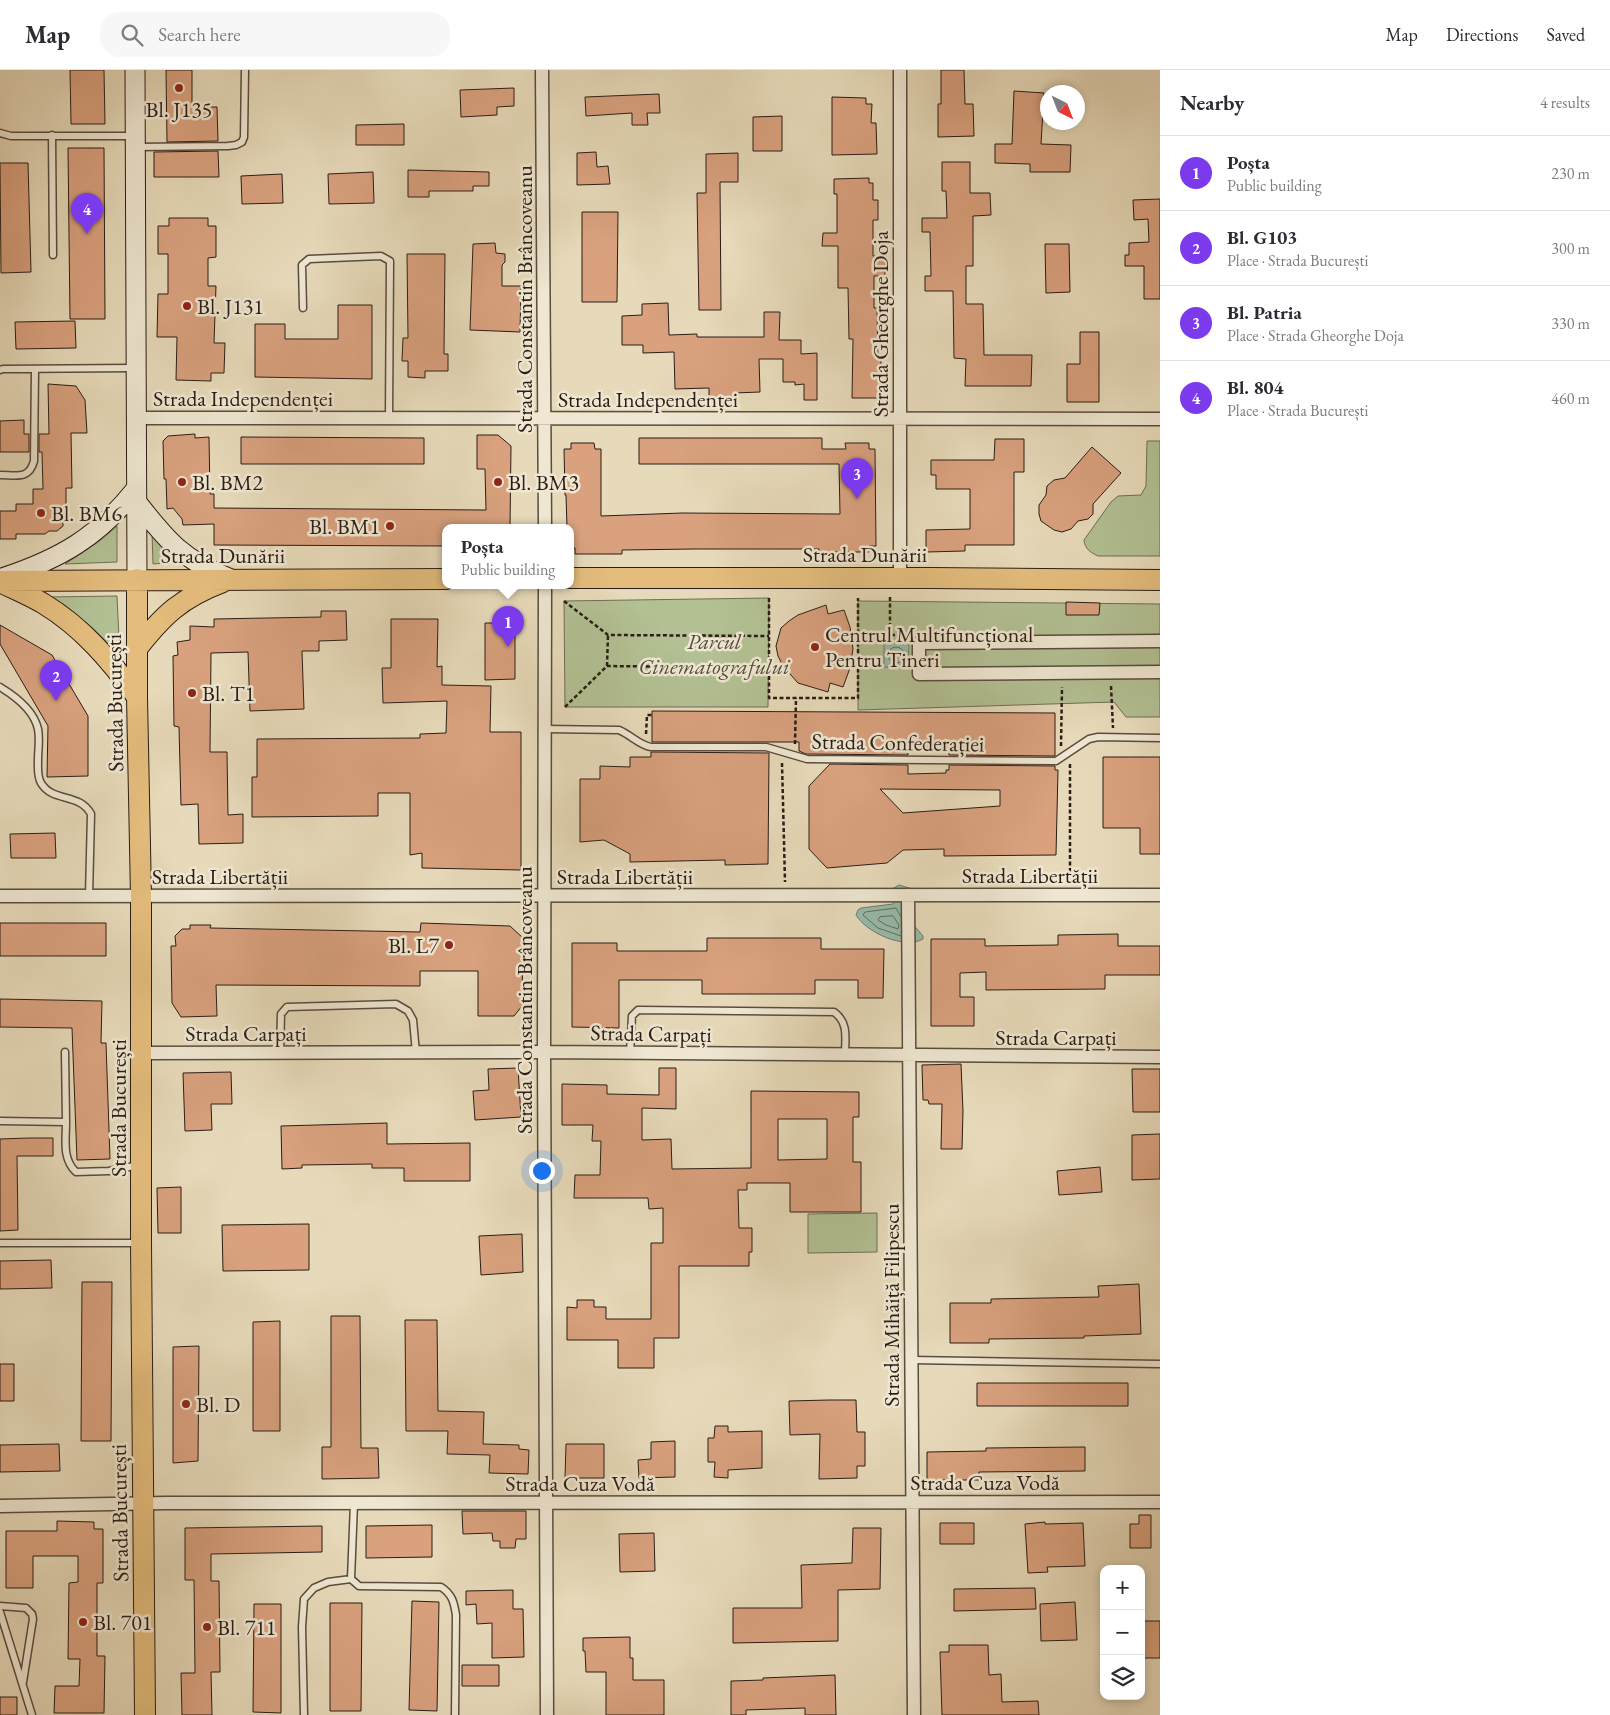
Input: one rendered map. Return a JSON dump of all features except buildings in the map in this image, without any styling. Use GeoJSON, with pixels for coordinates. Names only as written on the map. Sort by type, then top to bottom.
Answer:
{"type":"FeatureCollection","features":[{"type":"Feature","properties":{"kind":"main road","name":"Strada Dunării"},"geometry":{"type":"LineString","coordinates":[[574,578],[1160,580]]}},
{"type":"Feature","properties":{"kind":"main road","name":"Strada București"},"geometry":{"type":"LineString","coordinates":[[136,579],[141,896],[140,1244],[145,1715]]}},
{"type":"Feature","properties":{"kind":"main road"},"geometry":{"type":"LineString","coordinates":[[136,650],[155,625],[175,607],[205,589],[232,579]]}},
{"type":"Feature","properties":{"kind":"main road","name":"Strada Dunării"},"geometry":{"type":"LineString","coordinates":[[0,581],[442,579]]}},
{"type":"Feature","properties":{"kind":"main road"},"geometry":{"type":"LineString","coordinates":[[0,581],[43,603],[75,626],[104,655],[137,697]]}},
{"type":"Feature","properties":{"kind":"street","name":"Strada București"},"geometry":{"type":"LineString","coordinates":[[134,70],[136,579]]}},
{"type":"Feature","properties":{"kind":"street","name":"Strada Constantin Brâncoveanu"},"geometry":{"type":"LineString","coordinates":[[542,70],[545,524]]}},
{"type":"Feature","properties":{"kind":"street","name":"Strada Gheorghe Doja"},"geometry":{"type":"LineString","coordinates":[[900,70],[900,578]]}},
{"type":"Feature","properties":{"kind":"street","name":"Strada Independenței"},"geometry":{"type":"LineString","coordinates":[[136,418],[1160,419]]}},
{"type":"Feature","properties":{"kind":"street"},"geometry":{"type":"LineString","coordinates":[[0,581],[55,558],[81,543],[108,522],[136,495],[158,529],[180,552],[209,570],[232,579]]}},
{"type":"Feature","properties":{"kind":"street","name":"Strada Constantin Brâncoveanu"},"geometry":{"type":"LineString","coordinates":[[545,589],[544,1052],[547,1715]]}},
{"type":"Feature","properties":{"kind":"street"},"geometry":{"type":"LineString","coordinates":[[1160,641],[919,643],[919,674],[1160,672]]}},
{"type":"Feature","properties":{"kind":"street","name":"Strada Mihăiță Filipescu"},"geometry":{"type":"LineString","coordinates":[[908,895],[914,1715]]}},
{"type":"Feature","properties":{"kind":"street","name":"Strada Libertății"},"geometry":{"type":"LineString","coordinates":[[0,896],[1160,895]]}},
{"type":"Feature","properties":{"kind":"street","name":"Strada Carpați"},"geometry":{"type":"LineString","coordinates":[[142,1053],[544,1052],[1160,1057]]}},
{"type":"Feature","properties":{"kind":"street","name":"Strada Cuza Vodă"},"geometry":{"type":"LineString","coordinates":[[0,1506],[142,1504],[1160,1502]]}},
{"type":"Feature","properties":{"kind":"lane"},"geometry":{"type":"LineString","coordinates":[[0,133],[11,136],[52,135],[228,146],[242,142],[244,137],[245,70]]}},
{"type":"Feature","properties":{"kind":"lane"},"geometry":{"type":"LineString","coordinates":[[52,135],[53,254]]}},
{"type":"Feature","properties":{"kind":"lane"},"geometry":{"type":"LineString","coordinates":[[303,308],[302,265],[309,259],[381,256],[390,261],[389,418]]}},
{"type":"Feature","properties":{"kind":"lane"},"geometry":{"type":"LineString","coordinates":[[0,370],[136,368]]}},
{"type":"Feature","properties":{"kind":"lane"},"geometry":{"type":"LineString","coordinates":[[0,474],[26,474],[32,469],[34,461],[35,369]]}},
{"type":"Feature","properties":{"kind":"lane"},"geometry":{"type":"LineString","coordinates":[[0,687],[21,703],[31,714],[38,728],[38,776],[42,784],[56,796],[79,801],[87,806],[91,814],[88,896]]}},
{"type":"Feature","properties":{"kind":"lane"},"geometry":{"type":"LineString","coordinates":[[545,729],[619,730],[646,746]]}},
{"type":"Feature","properties":{"kind":"lane","name":"Strada Confederației"},"geometry":{"type":"LineString","coordinates":[[646,746],[766,747],[807,759],[1058,760],[1089,739],[1098,737],[1160,738]]}},
{"type":"Feature","properties":{"kind":"lane"},"geometry":{"type":"LineString","coordinates":[[280,1053],[282,1014],[287,1007],[396,1004],[408,1011],[412,1020],[416,1053]]}},
{"type":"Feature","properties":{"kind":"lane"},"geometry":{"type":"LineString","coordinates":[[630,1053],[632,1016],[638,1010],[834,1012],[841,1018],[844,1025],[845,1055]]}},
{"type":"Feature","properties":{"kind":"lane"},"geometry":{"type":"LineString","coordinates":[[65,1052],[66,1154],[70,1166],[76,1172],[109,1171],[141,1165]]}},
{"type":"Feature","properties":{"kind":"lane"},"geometry":{"type":"LineString","coordinates":[[0,1121],[66,1122]]}},
{"type":"Feature","properties":{"kind":"lane"},"geometry":{"type":"LineString","coordinates":[[0,1243],[140,1244]]}},
{"type":"Feature","properties":{"kind":"lane"},"geometry":{"type":"LineString","coordinates":[[911,1360],[1160,1364]]}},
{"type":"Feature","properties":{"kind":"lane"},"geometry":{"type":"LineString","coordinates":[[351,1579],[354,1504]]}},
{"type":"Feature","properties":{"kind":"lane"},"geometry":{"type":"LineString","coordinates":[[304,1715],[302,1627],[304,1599],[314,1588],[328,1582],[351,1579],[359,1586],[441,1587],[450,1592],[456,1615],[455,1715]]}},
{"type":"Feature","properties":{"kind":"lane"},"geometry":{"type":"LineString","coordinates":[[0,1606],[26,1608],[34,1619],[23,1683]]}},
{"type":"Feature","properties":{"kind":"lane"},"geometry":{"type":"LineString","coordinates":[[0,1612],[32,1715]]}},
{"type":"Feature","properties":{"kind":"path"},"geometry":{"type":"LineString","coordinates":[[890,597],[890,635],[919,635],[919,643]]}},
{"type":"Feature","properties":{"kind":"path"},"geometry":{"type":"LineString","coordinates":[[770,598],[769,698],[858,698],[858,598]]}},
{"type":"Feature","properties":{"kind":"path"},"geometry":{"type":"LineString","coordinates":[[564,601],[608,635],[769,636]]}},
{"type":"Feature","properties":{"kind":"path"},"geometry":{"type":"LineString","coordinates":[[565,707],[607,666],[608,635]]}},
{"type":"Feature","properties":{"kind":"path"},"geometry":{"type":"LineString","coordinates":[[607,666],[769,668]]}},
{"type":"Feature","properties":{"kind":"path"},"geometry":{"type":"LineString","coordinates":[[1111,672],[1113,737]]}},
{"type":"Feature","properties":{"kind":"path"},"geometry":{"type":"LineString","coordinates":[[1058,760],[1061,744],[1062,673]]}},
{"type":"Feature","properties":{"kind":"path"},"geometry":{"type":"LineString","coordinates":[[795,757],[793,737],[797,723],[794,716],[796,698]]}},
{"type":"Feature","properties":{"kind":"path"},"geometry":{"type":"LineString","coordinates":[[646,746],[647,716],[652,716]]}},
{"type":"Feature","properties":{"kind":"path"},"geometry":{"type":"LineString","coordinates":[[1055,724],[1061,724]]}},
{"type":"Feature","properties":{"kind":"path"},"geometry":{"type":"LineString","coordinates":[[1055,744],[1061,744]]}},
{"type":"Feature","properties":{"kind":"path"},"geometry":{"type":"LineString","coordinates":[[782,751],[786,895]]}},
{"type":"Feature","properties":{"kind":"path"},"geometry":{"type":"LineString","coordinates":[[1070,753],[1070,895]]}},
{"type":"Feature","properties":{"kind":"green space"},"geometry":{"type":"Polygon","coordinates":[[[1147,441],[1160,441],[1160,556],[1098,556],[1088,550],[1084,540],[1111,502],[1118,496],[1141,495],[1146,486],[1147,441]]]}},
{"type":"Feature","properties":{"kind":"green space"},"geometry":{"type":"Polygon","coordinates":[[[117,526],[117,562],[65,564],[101,540],[117,526]]]}},
{"type":"Feature","properties":{"kind":"green space"},"geometry":{"type":"Polygon","coordinates":[[[152,532],[188,561],[153,564],[152,532]]]}},
{"type":"Feature","properties":{"kind":"green space"},"geometry":{"type":"Polygon","coordinates":[[[117,596],[120,660],[88,624],[48,597],[117,596]]]}},
{"type":"Feature","properties":{"kind":"green space","name":"Parcul Cinematografului"},"geometry":{"type":"Polygon","coordinates":[[[769,598],[768,707],[565,707],[564,601],[769,598]]]}},
{"type":"Feature","properties":{"kind":"green space"},"geometry":{"type":"Polygon","coordinates":[[[858,601],[1160,604],[1160,717],[1126,717],[1114,702],[858,710],[858,601]]]}},
{"type":"Feature","properties":{"kind":"green space"},"geometry":{"type":"Polygon","coordinates":[[[877,1213],[877,1252],[808,1253],[808,1214],[877,1213]]]}},
{"type":"Feature","properties":{"kind":"water"},"geometry":{"type":"Polygon","coordinates":[[[884,643],[909,643],[908,668],[884,667],[884,643]]]}},
{"type":"Feature","properties":{"kind":"water"},"geometry":{"type":"Polygon","coordinates":[[[899,885],[916,890],[906,916],[923,936],[923,939],[915,942],[896,941],[886,938],[868,927],[856,915],[861,908],[893,904],[892,889],[899,885]]]}},
{"type":"Feature","properties":{"kind":"place","name":"Bl. J135"},"geometry":{"type":"Point","coordinates":[179,88]}},
{"type":"Feature","properties":{"kind":"place","name":"Bl. 804"},"geometry":{"type":"Point","coordinates":[87,234]}},
{"type":"Feature","properties":{"kind":"place","name":"Bl. J131"},"geometry":{"type":"Point","coordinates":[187,306]}},
{"type":"Feature","properties":{"kind":"place","name":"Bl. BM2"},"geometry":{"type":"Point","coordinates":[182,482]}},
{"type":"Feature","properties":{"kind":"place","name":"Bl. BM3"},"geometry":{"type":"Point","coordinates":[498,482]}},
{"type":"Feature","properties":{"kind":"place","name":"Bl. Patria"},"geometry":{"type":"Point","coordinates":[857,499]}},
{"type":"Feature","properties":{"kind":"place","name":"Bl. BM6"},"geometry":{"type":"Point","coordinates":[41,513]}},
{"type":"Feature","properties":{"kind":"place","name":"Bl. BM1"},"geometry":{"type":"Point","coordinates":[390,526]}},
{"type":"Feature","properties":{"kind":"place","name":"Poșta"},"geometry":{"type":"Point","coordinates":[508,647]}},
{"type":"Feature","properties":{"kind":"place","name":"Centrul Multifuncțional Pentru Tineri"},"geometry":{"type":"Point","coordinates":[815,647]}},
{"type":"Feature","properties":{"kind":"place","name":"Bl. T1"},"geometry":{"type":"Point","coordinates":[192,693]}},
{"type":"Feature","properties":{"kind":"place","name":"Bl. G103"},"geometry":{"type":"Point","coordinates":[56,701]}},
{"type":"Feature","properties":{"kind":"place","name":"Bl. L7"},"geometry":{"type":"Point","coordinates":[449,945]}},
{"type":"Feature","properties":{"kind":"place","name":"Bl. D"},"geometry":{"type":"Point","coordinates":[186,1404]}},
{"type":"Feature","properties":{"kind":"place","name":"Bl. 701"},"geometry":{"type":"Point","coordinates":[83,1622]}},
{"type":"Feature","properties":{"kind":"place","name":"Bl. 711"},"geometry":{"type":"Point","coordinates":[207,1627]}}]}
